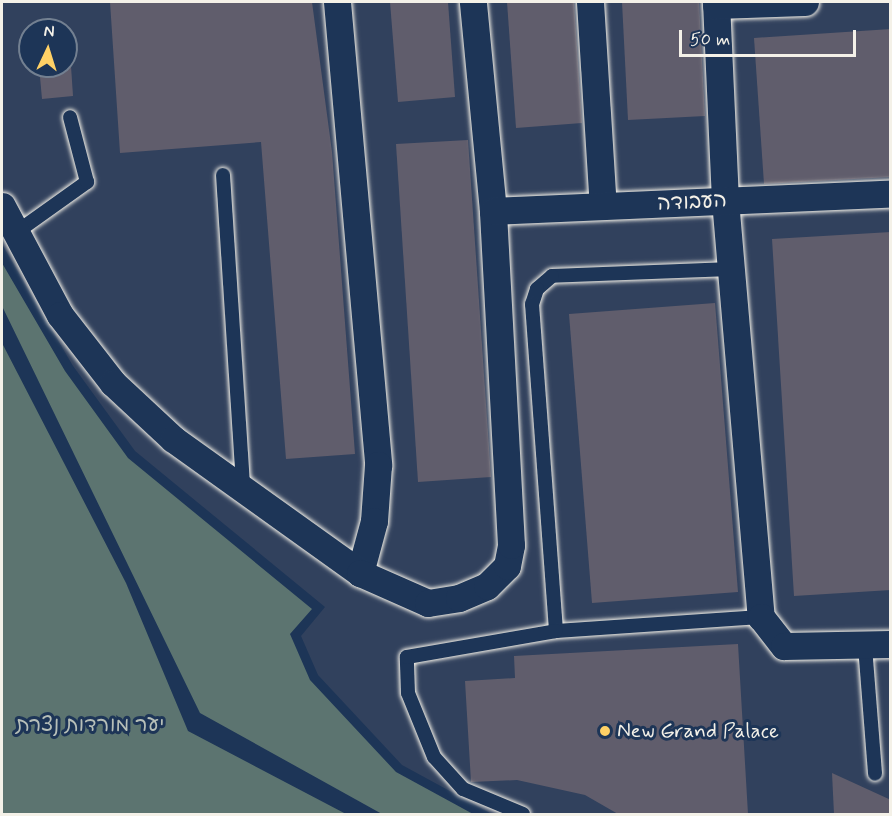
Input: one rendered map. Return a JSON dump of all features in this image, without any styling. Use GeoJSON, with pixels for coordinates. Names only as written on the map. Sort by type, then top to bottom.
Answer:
{"type":"FeatureCollection","features":[{"type":"Feature","properties":{"kind":"street"},"geometry":{"type":"LineString","coordinates":[[337,2],[378,465],[374,521],[360,573]]}},
{"type":"Feature","properties":{"kind":"street"},"geometry":{"type":"LineString","coordinates":[[2,206],[60,315],[112,383],[243,493],[360,573],[428,603],[487,586],[507,566],[511,545],[493,211],[473,2]]}},
{"type":"Feature","properties":{"kind":"street"},"geometry":{"type":"LineString","coordinates":[[590,2],[603,206]]}},
{"type":"Feature","properties":{"kind":"street"},"geometry":{"type":"LineString","coordinates":[[805,2],[716,3],[725,200],[762,617],[784,646],[878,645]]}},
{"type":"Feature","properties":{"kind":"street","name":"העבודה"},"geometry":{"type":"LineString","coordinates":[[493,211],[891,194]]}},
{"type":"Feature","properties":{"kind":"lane"},"geometry":{"type":"LineString","coordinates":[[15,234],[87,182],[70,117]]}},
{"type":"Feature","properties":{"kind":"lane"},"geometry":{"type":"LineString","coordinates":[[222,176],[243,493]]}},
{"type":"Feature","properties":{"kind":"lane"},"geometry":{"type":"LineString","coordinates":[[556,631],[532,304],[537,289],[552,276],[731,269]]}},
{"type":"Feature","properties":{"kind":"lane"},"geometry":{"type":"LineString","coordinates":[[524,814],[463,789],[434,757],[408,693],[407,657],[556,631],[762,617]]}},
{"type":"Feature","properties":{"kind":"lane"},"geometry":{"type":"LineString","coordinates":[[875,774],[878,645]]}},
{"type":"Feature","properties":{"kind":"shaded area"},"geometry":{"type":"Polygon","coordinates":[[[2,2],[890,2],[890,814],[492,814],[402,765],[318,675],[301,636],[325,607],[135,451],[73,366],[2,244],[2,2]]]}},
{"type":"Feature","properties":{"kind":"green space"},"geometry":{"type":"Polygon","coordinates":[[[2,263],[65,371],[128,458],[312,609],[290,634],[310,680],[396,772],[473,814],[382,814],[200,713],[2,306],[2,263]]]}},
{"type":"Feature","properties":{"kind":"green space","name":"יער מורדות נצרת"},"geometry":{"type":"Polygon","coordinates":[[[2,343],[126,583],[188,731],[346,814],[2,814],[2,343]]]}},
{"type":"Feature","properties":{"kind":"building"},"geometry":{"type":"Polygon","coordinates":[[[110,2],[312,2],[332,152],[355,454],[286,459],[261,142],[120,153],[110,2]]]}},
{"type":"Feature","properties":{"kind":"building"},"geometry":{"type":"Polygon","coordinates":[[[390,2],[448,2],[455,97],[398,102],[390,2]]]}},
{"type":"Feature","properties":{"kind":"building"},"geometry":{"type":"Polygon","coordinates":[[[507,2],[574,2],[582,123],[516,128],[507,2]]]}},
{"type":"Feature","properties":{"kind":"building"},"geometry":{"type":"Polygon","coordinates":[[[622,2],[699,2],[705,116],[628,120],[622,2]]]}},
{"type":"Feature","properties":{"kind":"building"},"geometry":{"type":"Polygon","coordinates":[[[891,29],[891,177],[764,184],[754,38],[891,29]]]}},
{"type":"Feature","properties":{"kind":"building"},"geometry":{"type":"Polygon","coordinates":[[[40,78],[72,78],[73,96],[42,99],[40,78]]]}},
{"type":"Feature","properties":{"kind":"building"},"geometry":{"type":"Polygon","coordinates":[[[468,140],[491,477],[418,482],[396,144],[468,140]]]}},
{"type":"Feature","properties":{"kind":"building"},"geometry":{"type":"Polygon","coordinates":[[[891,232],[891,590],[794,596],[772,239],[891,232]]]}},
{"type":"Feature","properties":{"kind":"building"},"geometry":{"type":"Polygon","coordinates":[[[715,303],[738,592],[592,603],[569,314],[715,303]]]}},
{"type":"Feature","properties":{"kind":"building","name":"New Grand Palace"},"geometry":{"type":"Polygon","coordinates":[[[738,644],[748,814],[618,814],[585,795],[517,780],[471,782],[465,681],[515,678],[514,656],[738,644]]]}},
{"type":"Feature","properties":{"kind":"building"},"geometry":{"type":"Polygon","coordinates":[[[832,773],[891,800],[891,814],[834,814],[832,773]]]}},
{"type":"Feature","properties":{"kind":"place","name":"New Grand Palace"},"geometry":{"type":"Point","coordinates":[605,731]}}]}
